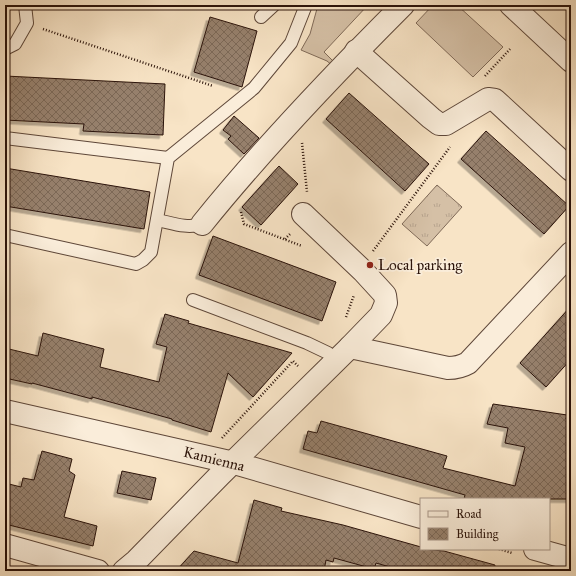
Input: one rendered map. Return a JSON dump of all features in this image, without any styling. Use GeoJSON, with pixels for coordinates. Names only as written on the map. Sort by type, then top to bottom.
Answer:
{"type":"FeatureCollection","features":[{"type":"Feature","properties":{"kind":"street"},"geometry":{"type":"LineString","coordinates":[[202,224],[233,185],[356,51],[403,5]]}},
{"type":"Feature","properties":{"kind":"street"},"geometry":{"type":"LineString","coordinates":[[511,5],[571,60]]}},
{"type":"Feature","properties":{"kind":"street"},"geometry":{"type":"LineString","coordinates":[[356,51],[439,124],[452,122],[488,99],[495,100],[571,170]]}},
{"type":"Feature","properties":{"kind":"street"},"geometry":{"type":"LineString","coordinates":[[124,571],[127,570],[381,315],[386,303],[385,295],[382,290],[363,271],[305,204]]}},
{"type":"Feature","properties":{"kind":"street"},"geometry":{"type":"LineString","coordinates":[[343,354],[448,368],[462,366],[468,362],[571,253]]}},
{"type":"Feature","properties":{"kind":"street","name":"Kamienna"},"geometry":{"type":"LineString","coordinates":[[5,411],[234,463],[420,517]]}},
{"type":"Feature","properties":{"kind":"street"},"geometry":{"type":"LineString","coordinates":[[5,545],[98,571]]}},
{"type":"Feature","properties":{"kind":"street"},"geometry":{"type":"LineString","coordinates":[[539,550],[571,558]]}},
{"type":"Feature","properties":{"kind":"lane"},"geometry":{"type":"LineString","coordinates":[[5,49],[15,44],[27,23],[25,5]]}},
{"type":"Feature","properties":{"kind":"lane"},"geometry":{"type":"LineString","coordinates":[[262,18],[274,5]]}},
{"type":"Feature","properties":{"kind":"lane"},"geometry":{"type":"LineString","coordinates":[[5,235],[136,264],[143,260],[152,252],[168,158],[254,88],[291,43],[306,5]]}},
{"type":"Feature","properties":{"kind":"lane"},"geometry":{"type":"LineString","coordinates":[[5,138],[168,158]]}},
{"type":"Feature","properties":{"kind":"lane"},"geometry":{"type":"LineString","coordinates":[[157,220],[193,227],[202,224]]}},
{"type":"Feature","properties":{"kind":"lane"},"geometry":{"type":"LineString","coordinates":[[193,300],[307,343],[328,353],[343,354]]}},
{"type":"Feature","properties":{"kind":"path"},"geometry":{"type":"LineString","coordinates":[[27,23],[213,86]]}},
{"type":"Feature","properties":{"kind":"path"},"geometry":{"type":"LineString","coordinates":[[302,142],[305,204]]}},
{"type":"Feature","properties":{"kind":"path"},"geometry":{"type":"LineString","coordinates":[[363,271],[367,259],[451,145]]}},
{"type":"Feature","properties":{"kind":"path"},"geometry":{"type":"LineString","coordinates":[[233,185],[244,224],[305,247]]}},
{"type":"Feature","properties":{"kind":"path"},"geometry":{"type":"LineString","coordinates":[[159,567],[164,561]]}},
{"type":"Feature","properties":{"kind":"green space"},"geometry":{"type":"Polygon","coordinates":[[[318,5],[368,5],[324,52],[334,62],[333,66],[327,61],[301,50],[310,34],[318,5]]]}},
{"type":"Feature","properties":{"kind":"green space"},"geometry":{"type":"Polygon","coordinates":[[[433,5],[457,5],[503,47],[473,77],[416,23],[433,5]]]}},
{"type":"Feature","properties":{"kind":"green space"},"geometry":{"type":"Polygon","coordinates":[[[437,185],[462,207],[427,246],[402,224],[437,185]]]}},
{"type":"Feature","properties":{"kind":"building"},"geometry":{"type":"Polygon","coordinates":[[[210,17],[257,31],[242,87],[194,72],[210,17]]]}},
{"type":"Feature","properties":{"kind":"building"},"geometry":{"type":"Polygon","coordinates":[[[5,76],[165,84],[163,135],[83,131],[84,124],[5,120],[5,76]]]}},
{"type":"Feature","properties":{"kind":"building"},"geometry":{"type":"Polygon","coordinates":[[[349,93],[429,164],[405,191],[326,119],[349,93]]]}},
{"type":"Feature","properties":{"kind":"building"},"geometry":{"type":"Polygon","coordinates":[[[234,116],[259,138],[244,154],[228,139],[231,136],[223,130],[234,116]]]}},
{"type":"Feature","properties":{"kind":"building"},"geometry":{"type":"Polygon","coordinates":[[[486,131],[569,206],[544,234],[461,159],[486,131]]]}},
{"type":"Feature","properties":{"kind":"building"},"geometry":{"type":"Polygon","coordinates":[[[279,166],[298,184],[261,225],[242,207],[279,166]]]}},
{"type":"Feature","properties":{"kind":"building"},"geometry":{"type":"Polygon","coordinates":[[[5,168],[150,192],[144,229],[5,206],[5,168]]]}},
{"type":"Feature","properties":{"kind":"building"},"geometry":{"type":"Polygon","coordinates":[[[213,236],[336,282],[322,321],[199,275],[213,236]]]}},
{"type":"Feature","properties":{"kind":"building"},"geometry":{"type":"Polygon","coordinates":[[[571,306],[571,359],[546,387],[520,363],[571,306]]]}},
{"type":"Feature","properties":{"kind":"building"},"geometry":{"type":"Polygon","coordinates":[[[165,314],[189,321],[188,323],[292,353],[253,397],[228,373],[211,432],[172,419],[92,397],[92,399],[32,383],[5,378],[5,363],[9,349],[38,356],[43,333],[104,349],[100,367],[159,382],[167,347],[156,344],[165,314]]]}},
{"type":"Feature","properties":{"kind":"building"},"geometry":{"type":"Polygon","coordinates":[[[493,404],[567,415],[566,419],[571,420],[571,499],[464,498],[465,495],[303,449],[308,431],[317,433],[321,421],[447,456],[443,468],[515,486],[525,447],[505,443],[508,428],[487,424],[493,404]]]}},
{"type":"Feature","properties":{"kind":"building"},"geometry":{"type":"Polygon","coordinates":[[[42,451],[72,459],[69,471],[75,475],[64,517],[97,526],[93,546],[5,524],[5,498],[9,484],[21,487],[23,478],[34,480],[42,451]]]}},
{"type":"Feature","properties":{"kind":"building"},"geometry":{"type":"Polygon","coordinates":[[[122,471],[156,478],[151,500],[117,493],[122,471]]]}},
{"type":"Feature","properties":{"kind":"building"},"geometry":{"type":"Polygon","coordinates":[[[254,500],[282,508],[281,511],[343,525],[420,547],[420,550],[444,551],[495,565],[494,571],[404,571],[376,563],[374,569],[334,558],[333,562],[326,560],[324,571],[176,571],[194,551],[238,563],[254,500]]]}},
{"type":"Feature","properties":{"kind":"place","name":"Local parking"},"geometry":{"type":"Point","coordinates":[370,265]}}]}
